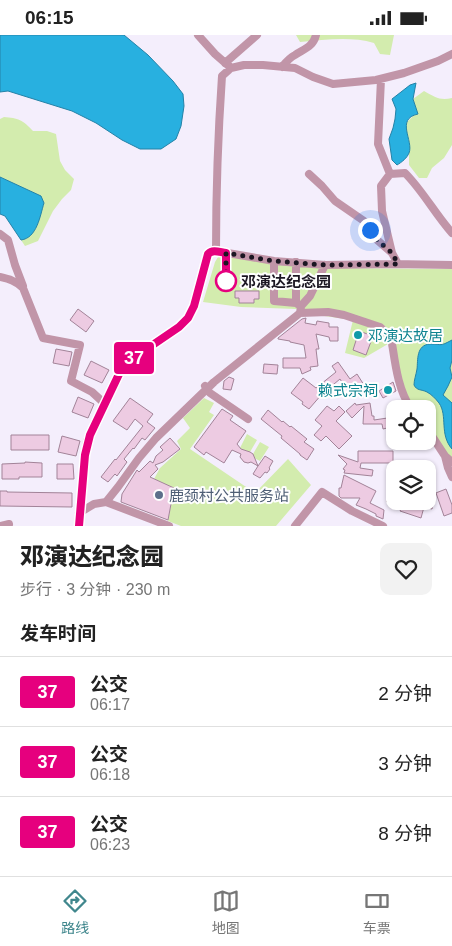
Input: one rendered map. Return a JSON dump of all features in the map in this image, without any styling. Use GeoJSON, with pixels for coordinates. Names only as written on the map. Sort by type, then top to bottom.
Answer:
{"type":"FeatureCollection","features":[{"type":"Feature","properties":{"kind":"street"},"geometry":{"type":"LineString","coordinates":[[198,35],[228,66],[263,65],[295,68],[333,84],[380,79],[404,73],[438,61],[452,53]]}},
{"type":"Feature","properties":{"kind":"street"},"geometry":{"type":"LineString","coordinates":[[216,251],[216,184],[222,76],[228,66],[257,35]]}},
{"type":"Feature","properties":{"kind":"street"},"geometry":{"type":"LineString","coordinates":[[282,67],[287,60],[310,46],[316,35]]}},
{"type":"Feature","properties":{"kind":"street"},"geometry":{"type":"LineString","coordinates":[[380,79],[378,144],[390,175]]}},
{"type":"Feature","properties":{"kind":"street"},"geometry":{"type":"LineString","coordinates":[[398,264],[392,253],[382,211],[381,187],[390,175],[405,173],[452,233]]}},
{"type":"Feature","properties":{"kind":"street"},"geometry":{"type":"LineString","coordinates":[[309,174],[322,185],[335,201],[364,221],[376,239],[392,253]]}},
{"type":"Feature","properties":{"kind":"street"},"geometry":{"type":"LineString","coordinates":[[0,235],[8,240],[23,288],[44,338],[80,345],[71,381],[92,392],[105,404]]}},
{"type":"Feature","properties":{"kind":"street"},"geometry":{"type":"LineString","coordinates":[[79,526],[87,441],[120,372],[132,359],[179,327],[188,318],[194,306],[208,254],[211,251],[274,261],[325,265],[452,265]]}},
{"type":"Feature","properties":{"kind":"street"},"geometry":{"type":"LineString","coordinates":[[226,253],[226,281]]}},
{"type":"Feature","properties":{"kind":"street"},"geometry":{"type":"LineString","coordinates":[[274,261],[274,301],[344,315],[380,327],[392,337],[397,373],[406,400]]}},
{"type":"Feature","properties":{"kind":"street"},"geometry":{"type":"LineString","coordinates":[[296,262],[299,307]]}},
{"type":"Feature","properties":{"kind":"street"},"geometry":{"type":"LineString","coordinates":[[106,502],[156,438],[214,382],[310,296],[325,265]]}},
{"type":"Feature","properties":{"kind":"street"},"geometry":{"type":"LineString","coordinates":[[0,277],[18,283],[23,288]]}},
{"type":"Feature","properties":{"kind":"street"},"geometry":{"type":"LineString","coordinates":[[204,386],[210,393],[248,419]]}},
{"type":"Feature","properties":{"kind":"street"},"geometry":{"type":"LineString","coordinates":[[436,442],[445,456],[452,462]]}},
{"type":"Feature","properties":{"kind":"street"},"geometry":{"type":"LineString","coordinates":[[445,456],[452,477]]}},
{"type":"Feature","properties":{"kind":"street"},"geometry":{"type":"LineString","coordinates":[[295,526],[322,492],[352,511],[383,526]]}},
{"type":"Feature","properties":{"kind":"street"},"geometry":{"type":"LineString","coordinates":[[79,513],[94,504],[106,502],[169,526]]}},
{"type":"Feature","properties":{"kind":"street"},"geometry":{"type":"LineString","coordinates":[[0,526],[9,524]]}},
{"type":"Feature","properties":{"kind":"green space"},"geometry":{"type":"Polygon","coordinates":[[[296,35],[394,35],[390,55],[380,54],[374,43],[365,41],[337,39],[300,42],[296,35]]]}},
{"type":"Feature","properties":{"kind":"green space"},"geometry":{"type":"Polygon","coordinates":[[[424,91],[441,99],[452,98],[452,145],[444,158],[432,168],[427,178],[419,178],[409,165],[409,141],[405,129],[407,122],[414,115],[418,114],[413,99],[424,91]]]}},
{"type":"Feature","properties":{"kind":"green space"},"geometry":{"type":"Polygon","coordinates":[[[4,117],[20,120],[33,131],[47,131],[56,134],[60,161],[65,170],[74,179],[71,190],[53,211],[38,241],[25,246],[21,240],[25,239],[40,196],[0,177],[0,119],[4,117]]]}},
{"type":"Feature","properties":{"kind":"green space","name":"邓演达纪念园"},"geometry":{"type":"Polygon","coordinates":[[[221,252],[330,268],[452,269],[452,460],[436,440],[436,400],[406,400],[388,344],[364,358],[345,353],[353,320],[310,314],[296,309],[241,307],[203,302],[215,262],[221,252]]]}},
{"type":"Feature","properties":{"kind":"green space"},"geometry":{"type":"Polygon","coordinates":[[[204,398],[214,403],[209,412],[214,415],[190,449],[255,493],[288,459],[311,485],[276,526],[181,526],[168,521],[174,488],[154,479],[160,468],[181,449],[177,441],[190,428],[183,418],[204,398]]]}},
{"type":"Feature","properties":{"kind":"green space"},"geometry":{"type":"Polygon","coordinates":[[[247,434],[257,440],[250,452],[240,448],[247,434]]]}},
{"type":"Feature","properties":{"kind":"green space"},"geometry":{"type":"Polygon","coordinates":[[[260,442],[269,447],[260,461],[254,458],[253,454],[260,442]]]}},
{"type":"Feature","properties":{"kind":"water"},"geometry":{"type":"Polygon","coordinates":[[[0,35],[124,35],[148,55],[183,94],[184,106],[181,126],[176,139],[161,149],[140,149],[72,111],[8,91],[0,92],[0,35]]]}},
{"type":"Feature","properties":{"kind":"water"},"geometry":{"type":"Polygon","coordinates":[[[416,83],[413,99],[418,114],[411,117],[406,125],[410,148],[409,153],[397,165],[392,160],[389,139],[396,109],[392,99],[410,85],[416,83]]]}},
{"type":"Feature","properties":{"kind":"water"},"geometry":{"type":"Polygon","coordinates":[[[0,177],[41,196],[44,203],[34,231],[31,235],[21,240],[5,216],[0,214],[0,177]]]}},
{"type":"Feature","properties":{"kind":"water"},"geometry":{"type":"Polygon","coordinates":[[[452,340],[450,368],[452,377],[443,395],[452,403],[452,449],[446,437],[442,408],[435,398],[414,385],[419,353],[422,347],[430,344],[443,344],[452,340]]]}},
{"type":"Feature","properties":{"kind":"building"},"geometry":{"type":"Polygon","coordinates":[[[235,291],[259,291],[259,299],[254,299],[254,303],[239,303],[239,298],[235,298],[235,291]]]}},
{"type":"Feature","properties":{"kind":"building"},"geometry":{"type":"Polygon","coordinates":[[[78,309],[94,321],[86,332],[70,320],[78,309]]]}},
{"type":"Feature","properties":{"kind":"building"},"geometry":{"type":"Polygon","coordinates":[[[306,318],[305,323],[316,325],[317,321],[329,323],[329,327],[338,327],[338,341],[330,341],[329,337],[316,334],[319,349],[316,349],[318,366],[310,367],[311,370],[302,374],[300,368],[283,368],[283,358],[306,358],[304,345],[278,338],[302,319],[306,318]]]}},
{"type":"Feature","properties":{"kind":"building"},"geometry":{"type":"Polygon","coordinates":[[[359,331],[373,336],[366,355],[353,350],[359,331]]]}},
{"type":"Feature","properties":{"kind":"building"},"geometry":{"type":"Polygon","coordinates":[[[56,349],[72,352],[69,366],[53,363],[56,349]]]}},
{"type":"Feature","properties":{"kind":"building"},"geometry":{"type":"Polygon","coordinates":[[[91,361],[109,370],[102,383],[84,375],[91,361]]]}},
{"type":"Feature","properties":{"kind":"building"},"geometry":{"type":"Polygon","coordinates":[[[338,362],[350,379],[357,374],[364,385],[357,389],[354,384],[346,389],[340,379],[322,394],[309,409],[291,393],[303,378],[316,388],[336,372],[332,366],[338,362]]]}},
{"type":"Feature","properties":{"kind":"building"},"geometry":{"type":"Polygon","coordinates":[[[264,364],[278,365],[277,374],[263,373],[264,364]]]}},
{"type":"Feature","properties":{"kind":"building"},"geometry":{"type":"Polygon","coordinates":[[[229,377],[234,379],[231,390],[223,389],[224,381],[229,377]]]}},
{"type":"Feature","properties":{"kind":"building","name":"赖式宗祠"},"geometry":{"type":"Polygon","coordinates":[[[393,382],[396,391],[383,398],[379,391],[393,382]]]}},
{"type":"Feature","properties":{"kind":"building"},"geometry":{"type":"Polygon","coordinates":[[[78,397],[94,404],[88,418],[72,412],[78,397]]]}},
{"type":"Feature","properties":{"kind":"building"},"geometry":{"type":"Polygon","coordinates":[[[130,398],[153,414],[147,422],[155,428],[145,440],[142,438],[133,448],[124,459],[127,462],[117,476],[115,474],[108,482],[101,477],[143,426],[135,419],[127,430],[113,421],[130,398]]]}},
{"type":"Feature","properties":{"kind":"building"},"geometry":{"type":"Polygon","coordinates":[[[355,403],[356,405],[370,403],[374,420],[386,418],[386,428],[383,429],[382,424],[363,424],[364,406],[352,418],[346,411],[355,403]]]}},
{"type":"Feature","properties":{"kind":"building"},"geometry":{"type":"Polygon","coordinates":[[[327,406],[334,411],[339,406],[345,412],[336,421],[352,436],[339,449],[326,436],[321,441],[314,435],[322,426],[315,420],[327,406]]]}},
{"type":"Feature","properties":{"kind":"building"},"geometry":{"type":"Polygon","coordinates":[[[222,409],[233,416],[230,420],[246,431],[237,444],[241,449],[253,454],[258,466],[251,462],[244,462],[240,457],[241,454],[232,450],[224,463],[206,452],[204,455],[194,447],[222,409]]]}},
{"type":"Feature","properties":{"kind":"building"},"geometry":{"type":"Polygon","coordinates":[[[268,410],[307,439],[304,442],[314,449],[307,460],[261,419],[268,410]]]}},
{"type":"Feature","properties":{"kind":"building"},"geometry":{"type":"Polygon","coordinates":[[[11,435],[49,435],[49,450],[11,450],[11,435]]]}},
{"type":"Feature","properties":{"kind":"building"},"geometry":{"type":"Polygon","coordinates":[[[62,436],[80,441],[76,456],[58,452],[62,436]]]}},
{"type":"Feature","properties":{"kind":"building"},"geometry":{"type":"Polygon","coordinates":[[[170,438],[180,449],[163,462],[155,465],[158,469],[150,477],[174,488],[168,520],[121,502],[122,494],[137,470],[139,472],[150,461],[153,463],[156,456],[163,450],[160,447],[170,438]]]}},
{"type":"Feature","properties":{"kind":"building"},"geometry":{"type":"Polygon","coordinates":[[[358,451],[393,451],[393,460],[386,460],[386,463],[361,463],[360,468],[373,470],[372,476],[344,473],[345,470],[343,469],[347,464],[338,455],[358,462],[358,451]]]}},
{"type":"Feature","properties":{"kind":"building"},"geometry":{"type":"Polygon","coordinates":[[[265,456],[273,461],[267,473],[265,472],[260,478],[253,474],[265,456]]]}},
{"type":"Feature","properties":{"kind":"building"},"geometry":{"type":"Polygon","coordinates":[[[42,463],[42,477],[2,479],[2,464],[42,463]]]}},
{"type":"Feature","properties":{"kind":"building"},"geometry":{"type":"Polygon","coordinates":[[[57,464],[73,464],[74,479],[57,479],[57,464]]]}},
{"type":"Feature","properties":{"kind":"building"},"geometry":{"type":"Polygon","coordinates":[[[344,475],[376,491],[370,503],[384,510],[383,519],[356,505],[360,498],[341,498],[339,496],[339,488],[341,488],[344,475]]]}},
{"type":"Feature","properties":{"kind":"building"},"geometry":{"type":"Polygon","coordinates":[[[446,489],[452,505],[452,513],[444,516],[436,493],[446,489]]]}},
{"type":"Feature","properties":{"kind":"building"},"geometry":{"type":"Polygon","coordinates":[[[0,491],[72,493],[72,507],[0,506],[0,491]]]}},
{"type":"Feature","properties":{"kind":"building"},"geometry":{"type":"Polygon","coordinates":[[[400,510],[423,510],[421,518],[400,510]]]}},
{"type":"Feature","properties":{"kind":"bus line","name":"37"},"geometry":{"type":"LineString","coordinates":[[79,526],[87,441],[120,372],[132,359],[179,327],[188,318],[194,306],[208,254],[211,251],[226,253],[226,281]]}},
{"type":"Feature","properties":{"kind":"place","name":"邓演达纪念园"},"geometry":{"type":"Point","coordinates":[226,281]}},
{"type":"Feature","properties":{"kind":"place","name":"邓演达故居"},"geometry":{"type":"Point","coordinates":[358,335]}},
{"type":"Feature","properties":{"kind":"place","name":"赖式宗祠"},"geometry":{"type":"Point","coordinates":[388,390]}},
{"type":"Feature","properties":{"kind":"place","name":"鹿颈村公共服务站"},"geometry":{"type":"Point","coordinates":[159,495]}},
{"type":"Feature","properties":{"kind":"route"},"geometry":{"type":"LineString","coordinates":[[226,281],[226,253],[274,261],[325,265],[398,264],[392,253],[376,239],[370,230]]}}]}
